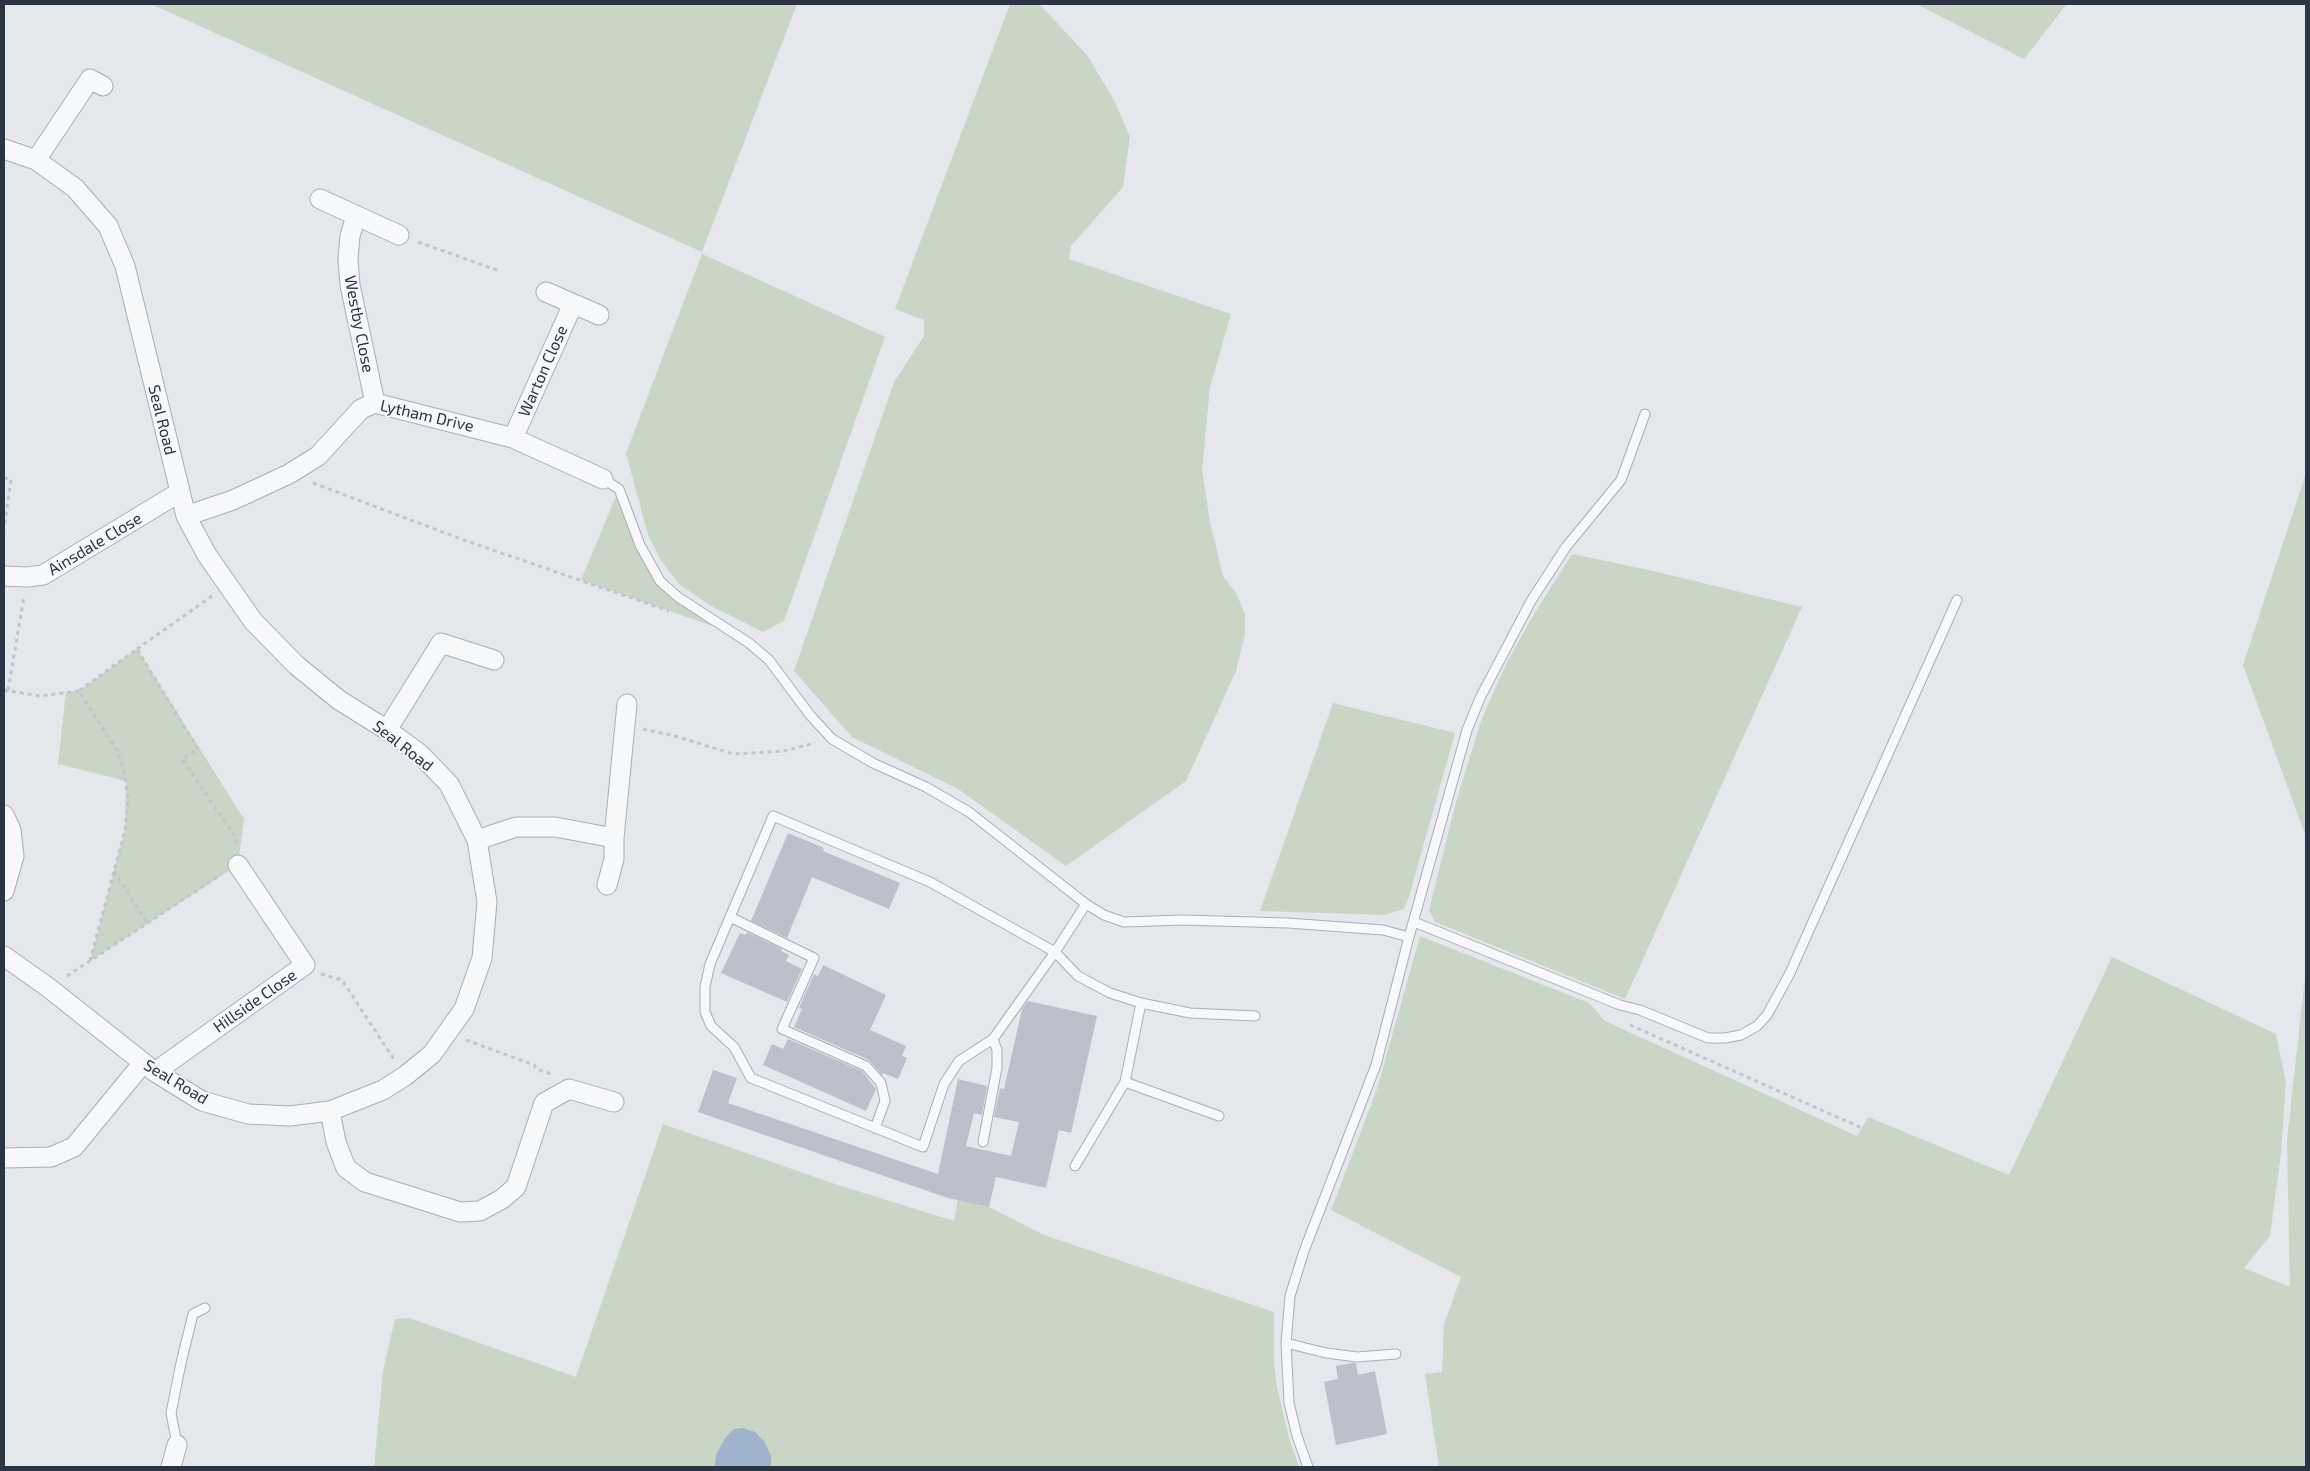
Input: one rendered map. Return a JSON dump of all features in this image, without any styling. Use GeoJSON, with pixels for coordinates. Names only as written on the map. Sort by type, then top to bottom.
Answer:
{"type":"FeatureCollection","features":[{"type":"Feature","properties":{"kind":"street"},"geometry":{"type":"LineString","coordinates":[[36,160],[90,79],[103,86]]}},
{"type":"Feature","properties":{"kind":"street","name":"Seal Road"},"geometry":{"type":"LineString","coordinates":[[4,149],[36,160],[75,188],[108,226],[125,266],[186,516],[228,585],[253,621],[296,665],[339,700],[387,730],[420,754],[449,784],[477,840],[486,902],[482,958],[464,1009],[432,1054],[405,1076],[383,1090],[330,1111],[290,1116],[248,1114],[202,1101],[149,1068],[49,988],[4,956]]}},
{"type":"Feature","properties":{"kind":"street"},"geometry":{"type":"LineString","coordinates":[[320,199],[399,235]]}},
{"type":"Feature","properties":{"kind":"street","name":"Westby Close"},"geometry":{"type":"LineString","coordinates":[[356,216],[350,236],[348,259],[350,285],[375,404]]}},
{"type":"Feature","properties":{"kind":"street"},"geometry":{"type":"LineString","coordinates":[[546,292],[599,315]]}},
{"type":"Feature","properties":{"kind":"street","name":"Warton Close"},"geometry":{"type":"LineString","coordinates":[[513,438],[573,304]]}},
{"type":"Feature","properties":{"kind":"street","name":"Lytham Drive"},"geometry":{"type":"LineString","coordinates":[[186,516],[233,500],[289,474],[318,456],[361,408],[375,404],[513,438],[603,479]]}},
{"type":"Feature","properties":{"kind":"street","name":"Ainsdale Close"},"geometry":{"type":"LineString","coordinates":[[4,576],[27,577],[43,575],[180,492]]}},
{"type":"Feature","properties":{"kind":"street"},"geometry":{"type":"LineString","coordinates":[[387,730],[442,643],[494,660]]}},
{"type":"Feature","properties":{"kind":"street"},"geometry":{"type":"LineString","coordinates":[[607,885],[614,859],[614,838],[627,704]]}},
{"type":"Feature","properties":{"kind":"street"},"geometry":{"type":"LineString","coordinates":[[4,815],[11,830],[14,856],[4,891]]}},
{"type":"Feature","properties":{"kind":"street"},"geometry":{"type":"LineString","coordinates":[[477,840],[516,828],[555,827],[614,838]]}},
{"type":"Feature","properties":{"kind":"street","name":"Hillside Close"},"geometry":{"type":"LineString","coordinates":[[4,1158],[51,1157],[74,1147],[149,1068],[306,965],[238,865]]}},
{"type":"Feature","properties":{"kind":"street"},"geometry":{"type":"LineString","coordinates":[[330,1111],[336,1142],[346,1168],[365,1182],[460,1212],[480,1211],[502,1199],[516,1187],[544,1103],[569,1089],[614,1102]]}},
{"type":"Feature","properties":{"kind":"street"},"geometry":{"type":"LineString","coordinates":[[172,1467],[177,1445]]}},
{"type":"Feature","properties":{"kind":"lane"},"geometry":{"type":"LineString","coordinates":[[1308,1467],[1297,1436],[1289,1403],[1286,1343],[1290,1296],[1376,1065],[1409,937],[1467,730],[1480,698],[1531,600],[1566,547],[1621,480],[1644,414]]}},
{"type":"Feature","properties":{"kind":"lane"},"geometry":{"type":"LineString","coordinates":[[603,479],[619,489],[640,545],[660,581],[727,631],[749,643],[769,660],[810,716],[832,739],[873,763],[926,787],[969,812],[1086,904],[1104,915],[1124,922],[1222,920],[1288,923],[1383,930],[1409,937]]}},
{"type":"Feature","properties":{"kind":"lane"},"geometry":{"type":"LineString","coordinates":[[1414,922],[1620,1006],[1640,1010],[1708,1038],[1742,1035],[1757,1026],[1767,1015],[1789,975],[1957,600]]}},
{"type":"Feature","properties":{"kind":"lane"},"geometry":{"type":"LineString","coordinates":[[1086,904],[1055,952],[993,1039],[959,1061],[944,1084],[923,1147],[751,1078],[734,1046],[711,1026],[705,1012],[705,987],[710,964],[773,816],[930,882],[1055,952],[1078,976],[1110,993],[1141,1003],[1190,1013],[1255,1016]]}},
{"type":"Feature","properties":{"kind":"lane"},"geometry":{"type":"LineString","coordinates":[[730,917],[814,958],[782,1028],[866,1066],[881,1082],[885,1101],[875,1128]]}},
{"type":"Feature","properties":{"kind":"lane"},"geometry":{"type":"LineString","coordinates":[[1075,1166],[1125,1082],[1141,1003]]}},
{"type":"Feature","properties":{"kind":"lane"},"geometry":{"type":"LineString","coordinates":[[983,1142],[997,1068],[997,1050],[993,1039]]}},
{"type":"Feature","properties":{"kind":"lane"},"geometry":{"type":"LineString","coordinates":[[1125,1082],[1219,1116]]}},
{"type":"Feature","properties":{"kind":"lane"},"geometry":{"type":"LineString","coordinates":[[177,1445],[171,1413],[176,1387],[193,1314],[205,1308]]}},
{"type":"Feature","properties":{"kind":"lane"},"geometry":{"type":"LineString","coordinates":[[1286,1343],[1326,1354],[1358,1357],[1396,1354]]}},
{"type":"Feature","properties":{"kind":"path"},"geometry":{"type":"LineString","coordinates":[[399,235],[497,270]]}},
{"type":"Feature","properties":{"kind":"path"},"geometry":{"type":"LineString","coordinates":[[289,474],[461,539],[672,612]]}},
{"type":"Feature","properties":{"kind":"path"},"geometry":{"type":"LineString","coordinates":[[4,478],[11,479],[4,529]]}},
{"type":"Feature","properties":{"kind":"path"},"geometry":{"type":"LineString","coordinates":[[27,577],[6,690],[40,696],[79,691],[228,585]]}},
{"type":"Feature","properties":{"kind":"path"},"geometry":{"type":"LineString","coordinates":[[49,988],[238,865],[236,838],[182,759],[198,749],[137,649]]}},
{"type":"Feature","properties":{"kind":"path"},"geometry":{"type":"LineString","coordinates":[[79,691],[116,750],[124,771],[128,797],[126,822],[90,961]]}},
{"type":"Feature","properties":{"kind":"path"},"geometry":{"type":"LineString","coordinates":[[625,726],[676,736],[733,754],[784,751],[832,739]]}},
{"type":"Feature","properties":{"kind":"path"},"geometry":{"type":"LineString","coordinates":[[114,870],[147,923]]}},
{"type":"Feature","properties":{"kind":"path"},"geometry":{"type":"LineString","coordinates":[[306,965],[325,976],[342,980],[367,1014],[405,1076]]}},
{"type":"Feature","properties":{"kind":"path"},"geometry":{"type":"LineString","coordinates":[[1625,1022],[1862,1128]]}},
{"type":"Feature","properties":{"kind":"path"},"geometry":{"type":"LineString","coordinates":[[447,1033],[534,1064],[536,1069],[563,1078],[569,1089]]}},
{"type":"Feature","properties":{"kind":"green space"},"geometry":{"type":"Polygon","coordinates":[[[151,4],[797,4],[702,252],[151,4]]]}},
{"type":"Feature","properties":{"kind":"green space"},"geometry":{"type":"Polygon","coordinates":[[[1010,4],[1039,4],[1087,55],[1115,102],[1130,137],[1123,187],[1071,246],[1069,259],[1231,314],[1210,387],[1202,470],[1210,522],[1223,576],[1236,593],[1245,614],[1245,634],[1236,671],[1186,781],[1066,866],[958,789],[852,737],[794,671],[894,382],[924,336],[924,320],[895,309],[1010,4]]]}},
{"type":"Feature","properties":{"kind":"green space"},"geometry":{"type":"Polygon","coordinates":[[[1916,4],[2067,4],[2024,59],[1916,4]]]}},
{"type":"Feature","properties":{"kind":"green space"},"geometry":{"type":"Polygon","coordinates":[[[702,254],[885,337],[784,621],[763,632],[711,606],[679,584],[662,562],[648,535],[626,453],[702,254]]]}},
{"type":"Feature","properties":{"kind":"green space"},"geometry":{"type":"Polygon","coordinates":[[[2306,473],[2306,837],[2243,665],[2306,473]]]}},
{"type":"Feature","properties":{"kind":"green space"},"geometry":{"type":"Polygon","coordinates":[[[619,489],[660,581],[727,631],[581,580],[619,489]]]}},
{"type":"Feature","properties":{"kind":"green space"},"geometry":{"type":"Polygon","coordinates":[[[1572,554],[1649,570],[1802,607],[1625,999],[1435,922],[1429,910],[1456,802],[1481,721],[1506,664],[1536,611],[1572,554]]]}},
{"type":"Feature","properties":{"kind":"green space"},"geometry":{"type":"Polygon","coordinates":[[[137,649],[244,819],[238,865],[90,961],[125,830],[126,781],[58,764],[66,692],[79,691],[137,649]]]}},
{"type":"Feature","properties":{"kind":"green space"},"geometry":{"type":"Polygon","coordinates":[[[1333,703],[1455,733],[1409,897],[1404,909],[1384,915],[1260,911],[1333,703]]]}},
{"type":"Feature","properties":{"kind":"green space"},"geometry":{"type":"Polygon","coordinates":[[[1420,936],[1589,1003],[1605,1021],[1857,1136],[1868,1117],[2009,1175],[2112,957],[2276,1034],[2286,1082],[2281,1153],[2270,1236],[2244,1268],[2290,1287],[2287,1140],[2306,969],[2306,1467],[1439,1467],[1425,1374],[1442,1372],[1444,1324],[1461,1277],[1331,1210],[1377,1089],[1420,936]]]}},
{"type":"Feature","properties":{"kind":"green space"},"geometry":{"type":"Polygon","coordinates":[[[663,1124],[835,1184],[954,1221],[958,1200],[989,1207],[1044,1235],[1274,1312],[1274,1363],[1277,1387],[1289,1438],[1299,1467],[374,1467],[383,1371],[395,1319],[409,1318],[576,1377],[663,1124]]]}},
{"type":"Feature","properties":{"kind":"water"},"geometry":{"type":"Polygon","coordinates":[[[743,1428],[755,1432],[764,1441],[771,1456],[771,1467],[715,1467],[716,1455],[725,1438],[734,1429],[743,1428]]]}},
{"type":"Feature","properties":{"kind":"building"},"geometry":{"type":"Polygon","coordinates":[[[788,833],[824,848],[823,851],[900,883],[889,909],[812,877],[787,938],[751,921],[788,833]]]}},
{"type":"Feature","properties":{"kind":"building"},"geometry":{"type":"Polygon","coordinates":[[[747,932],[782,949],[781,951],[789,955],[786,961],[802,969],[787,1002],[721,973],[740,933],[745,935],[747,932]]]}},
{"type":"Feature","properties":{"kind":"building"},"geometry":{"type":"Polygon","coordinates":[[[823,965],[886,995],[870,1030],[906,1046],[902,1056],[907,1058],[898,1079],[883,1073],[882,1075],[869,1060],[794,1027],[802,1009],[799,1008],[814,974],[818,976],[823,965]]]}},
{"type":"Feature","properties":{"kind":"building"},"geometry":{"type":"Polygon","coordinates":[[[1028,1001],[1097,1016],[1071,1133],[1059,1130],[1046,1188],[996,1177],[989,1207],[948,1198],[698,1112],[713,1070],[737,1078],[728,1103],[938,1174],[958,1079],[987,1086],[982,1115],[974,1113],[966,1146],[1011,1156],[1019,1122],[994,1117],[1000,1088],[1004,1089],[1022,1009],[1028,1001]]]}},
{"type":"Feature","properties":{"kind":"building"},"geometry":{"type":"Polygon","coordinates":[[[788,1039],[862,1071],[876,1089],[866,1111],[763,1065],[772,1044],[783,1049],[788,1039]]]}},
{"type":"Feature","properties":{"kind":"building"},"geometry":{"type":"Polygon","coordinates":[[[1356,1363],[1358,1375],[1375,1371],[1387,1434],[1336,1445],[1324,1382],[1338,1379],[1336,1366],[1356,1363]]]}}]}
